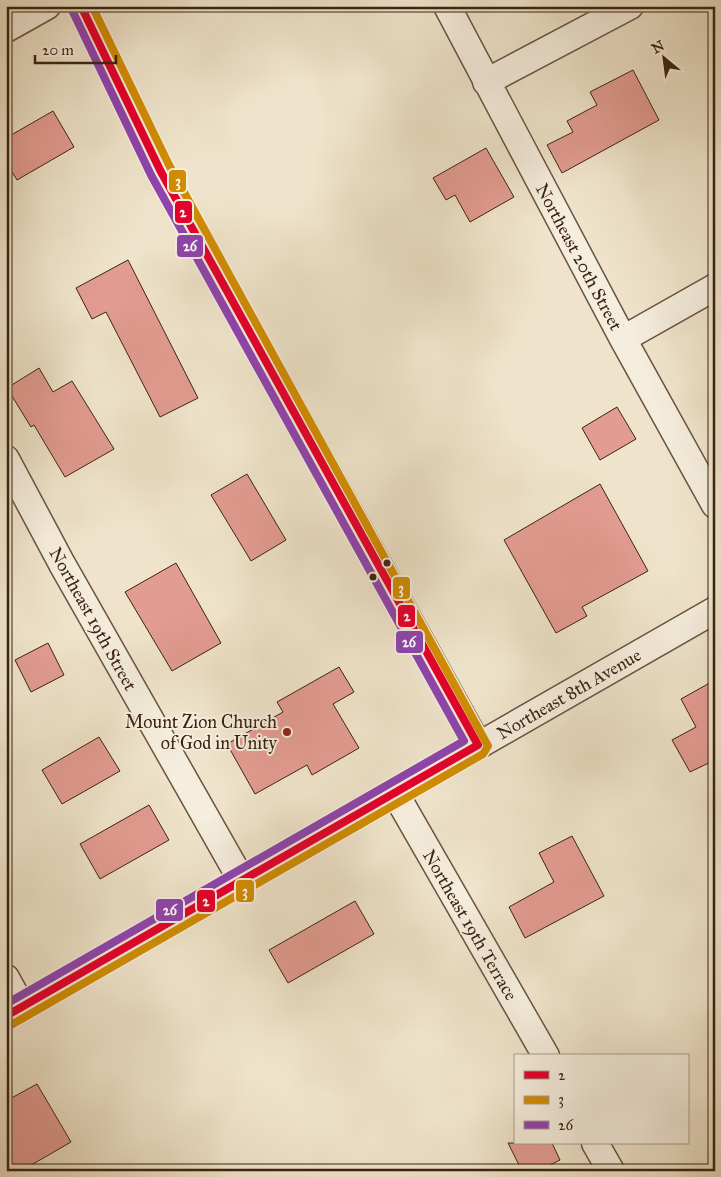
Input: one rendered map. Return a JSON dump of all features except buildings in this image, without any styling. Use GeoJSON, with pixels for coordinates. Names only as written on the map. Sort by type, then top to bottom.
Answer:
{"type":"FeatureCollection","features":[{"type":"Feature","properties":{"kind":"street"},"geometry":{"type":"LineString","coordinates":[[6,29],[47,6]]}},
{"type":"Feature","properties":{"kind":"street"},"geometry":{"type":"LineString","coordinates":[[81,6],[160,170],[478,745]]}},
{"type":"Feature","properties":{"kind":"street","name":"Northeast 20th Street"},"geometry":{"type":"LineString","coordinates":[[447,6],[623,339],[715,505]]}},
{"type":"Feature","properties":{"kind":"street"},"geometry":{"type":"LineString","coordinates":[[486,82],[630,6]]}},
{"type":"Feature","properties":{"kind":"street"},"geometry":{"type":"LineString","coordinates":[[623,339],[715,287]]}},
{"type":"Feature","properties":{"kind":"street","name":"Northeast 19th Street"},"geometry":{"type":"LineString","coordinates":[[6,459],[62,564],[242,882]]}},
{"type":"Feature","properties":{"kind":"street","name":"Northeast 8th Avenue"},"geometry":{"type":"LineString","coordinates":[[14,1012],[715,610]]}},
{"type":"Feature","properties":{"kind":"street","name":"Northeast 19th Terrace"},"geometry":{"type":"LineString","coordinates":[[395,794],[545,1054]]}},
{"type":"Feature","properties":{"kind":"street"},"geometry":{"type":"LineString","coordinates":[[6,978],[14,1012]]}},
{"type":"Feature","properties":{"kind":"street"},"geometry":{"type":"LineString","coordinates":[[596,1144],[611,1171]]}},
{"type":"Feature","properties":{"kind":"transit line","name":"2"},"geometry":{"type":"LineString","coordinates":[[6,1016],[478,745],[160,170],[81,6]]}},
{"type":"Feature","properties":{"kind":"transit line","name":"3"},"geometry":{"type":"LineString","coordinates":[[11,1025],[483,754],[488,746],[169,165],[92,6]]}},
{"type":"Feature","properties":{"kind":"transit line","name":"26"},"geometry":{"type":"LineString","coordinates":[[6,1004],[464,741],[151,175],[72,10]]}},
{"type":"Feature","properties":{"kind":"place","name":"Mount Zion Church of God in Unity"},"geometry":{"type":"Point","coordinates":[287,732]}}]}
